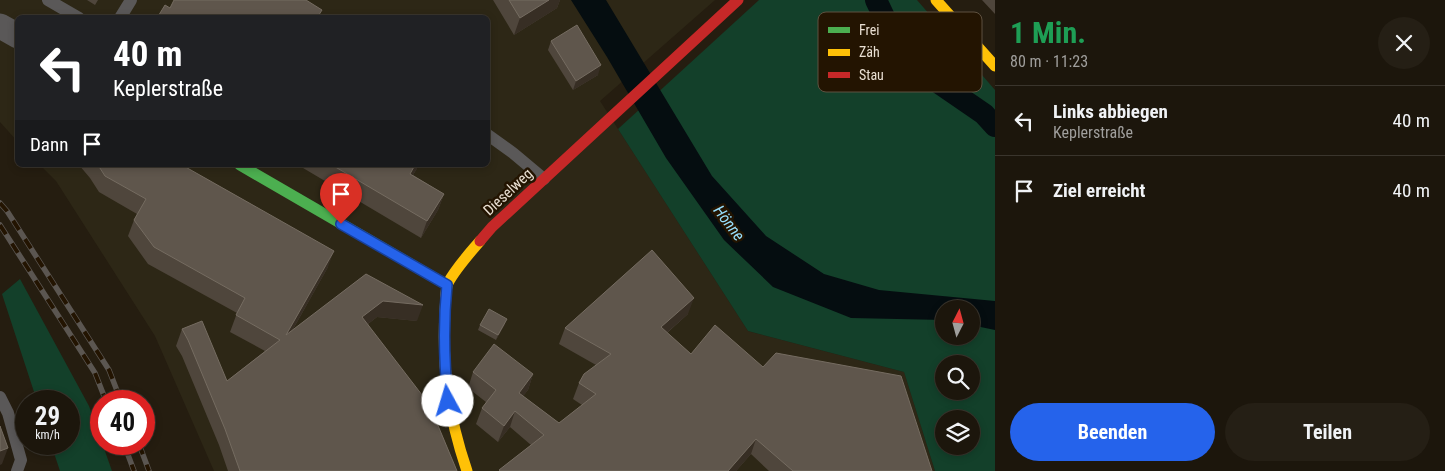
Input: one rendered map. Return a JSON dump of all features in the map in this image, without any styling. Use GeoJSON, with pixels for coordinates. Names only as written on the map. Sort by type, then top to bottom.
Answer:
{"type":"FeatureCollection","features":[{"type":"Feature","properties":{"kind":"street","name":"Dieselweg"},"geometry":{"type":"LineString","coordinates":[[467,471],[458,444],[446,385],[444,332],[447,285],[464,259],[492,227],[738,0]]}},
{"type":"Feature","properties":{"kind":"street"},"geometry":{"type":"LineString","coordinates":[[936,0],[947,12]]}},
{"type":"Feature","properties":{"kind":"street"},"geometry":{"type":"LineString","coordinates":[[0,26],[15,34]]}},
{"type":"Feature","properties":{"kind":"street"},"geometry":{"type":"LineString","coordinates":[[982,51],[995,66]]}},
{"type":"Feature","properties":{"kind":"street"},"geometry":{"type":"LineString","coordinates":[[243,167],[447,285]]}},
{"type":"Feature","properties":{"kind":"lane"},"geometry":{"type":"LineString","coordinates":[[48,0],[74,15]]}},
{"type":"Feature","properties":{"kind":"lane"},"geometry":{"type":"LineString","coordinates":[[122,15],[131,0]]}},
{"type":"Feature","properties":{"kind":"lane"},"geometry":{"type":"LineString","coordinates":[[490,136],[544,179]]}},
{"type":"Feature","properties":{"kind":"lane"},"geometry":{"type":"LineString","coordinates":[[0,397],[8,413],[21,460],[17,471]]}},
{"type":"Feature","properties":{"kind":"shaded area"},"geometry":{"type":"Polygon","coordinates":[[[0,0],[715,0],[600,101],[748,331],[904,372],[935,471],[214,471],[155,336],[56,181],[42,167],[490,167],[490,15],[15,15],[15,139],[0,122],[0,0]]]}},
{"type":"Feature","properties":{"kind":"green space"},"geometry":{"type":"Polygon","coordinates":[[[759,0],[917,0],[927,12],[818,12],[818,92],[982,92],[982,75],[995,90],[995,471],[935,471],[904,372],[748,331],[618,129],[759,0]]]}},
{"type":"Feature","properties":{"kind":"green space"},"geometry":{"type":"Polygon","coordinates":[[[20,279],[89,406],[90,455],[106,455],[112,471],[60,471],[55,455],[80,455],[80,390],[33,390],[2,294],[20,279]]]}},
{"type":"Feature","properties":{"kind":"water","name":"Hönne"},"geometry":{"type":"Polygon","coordinates":[[[571,0],[606,0],[712,176],[766,236],[824,274],[879,290],[995,301],[995,330],[980,327],[980,300],[935,300],[935,320],[851,318],[773,287],[724,240],[666,158],[571,0]]]}},
{"type":"Feature","properties":{"kind":"building"},"geometry":{"type":"Polygon","coordinates":[[[174,0],[306,0],[322,10],[319,15],[159,15],[165,5],[170,8],[174,0]]]}},
{"type":"Feature","properties":{"kind":"building"},"geometry":{"type":"Polygon","coordinates":[[[509,0],[549,0],[520,18],[509,0]]]}},
{"type":"Feature","properties":{"kind":"building"},"geometry":{"type":"Polygon","coordinates":[[[577,25],[601,65],[576,81],[551,41],[577,25]]]}},
{"type":"Feature","properties":{"kind":"building"},"geometry":{"type":"Polygon","coordinates":[[[99,167],[186,167],[334,251],[286,335],[366,274],[423,305],[383,301],[362,317],[429,404],[457,471],[240,471],[225,429],[182,329],[202,321],[227,381],[280,340],[236,315],[245,298],[154,247],[134,220],[146,199],[105,176],[99,167]]]}},
{"type":"Feature","properties":{"kind":"building"},"geometry":{"type":"Polygon","coordinates":[[[335,167],[414,167],[410,174],[444,194],[427,221],[335,167]]]}},
{"type":"Feature","properties":{"kind":"building"},"geometry":{"type":"Polygon","coordinates":[[[652,250],[694,298],[661,327],[691,354],[715,325],[763,367],[776,353],[901,376],[932,471],[793,471],[756,439],[728,471],[500,471],[544,435],[515,411],[504,426],[482,408],[496,390],[473,372],[494,344],[533,374],[519,393],[559,423],[596,394],[579,383],[584,374],[611,354],[565,328],[652,250]]]}},
{"type":"Feature","properties":{"kind":"building"},"geometry":{"type":"Polygon","coordinates":[[[489,309],[507,319],[498,335],[480,325],[489,309]]]}},
{"type":"Feature","properties":{"kind":"building"},"geometry":{"type":"Polygon","coordinates":[[[0,426],[8,448],[0,451],[0,426]]]}},
{"type":"Feature","properties":{"kind":"waterway"},"geometry":{"type":"LineString","coordinates":[[876,0],[882,12]]}},
{"type":"Feature","properties":{"kind":"waterway"},"geometry":{"type":"LineString","coordinates":[[952,92],[984,114],[995,126]]}},
{"type":"Feature","properties":{"kind":"railway"},"geometry":{"type":"LineString","coordinates":[[0,203],[109,370],[117,390]]}},
{"type":"Feature","properties":{"kind":"railway"},"geometry":{"type":"LineString","coordinates":[[0,225],[95,373],[102,390]]}},
{"type":"Feature","properties":{"kind":"railway"},"geometry":{"type":"LineString","coordinates":[[128,455],[134,471]]}},
{"type":"Feature","properties":{"kind":"railway"},"geometry":{"type":"LineString","coordinates":[[143,455],[149,471]]}},
{"type":"Feature","properties":{"kind":"traffic: fast"},"geometry":{"type":"LineString","coordinates":[[243,167],[447,285]]}},
{"type":"Feature","properties":{"kind":"traffic: slow"},"geometry":{"type":"LineString","coordinates":[[936,0],[947,12]]}},
{"type":"Feature","properties":{"kind":"traffic: slow"},"geometry":{"type":"LineString","coordinates":[[982,51],[995,66]]}},
{"type":"Feature","properties":{"kind":"traffic: slow"},"geometry":{"type":"LineString","coordinates":[[467,471],[455,431],[448,392],[444,352],[446,296],[447,286],[451,277],[480,241]]}},
{"type":"Feature","properties":{"kind":"traffic: jam"},"geometry":{"type":"LineString","coordinates":[[480,241],[492,227],[738,0]]}},
{"type":"Feature","properties":{"kind":"route"},"geometry":{"type":"LineString","coordinates":[[341,224],[447,285],[444,332],[448,401]]}}]}
